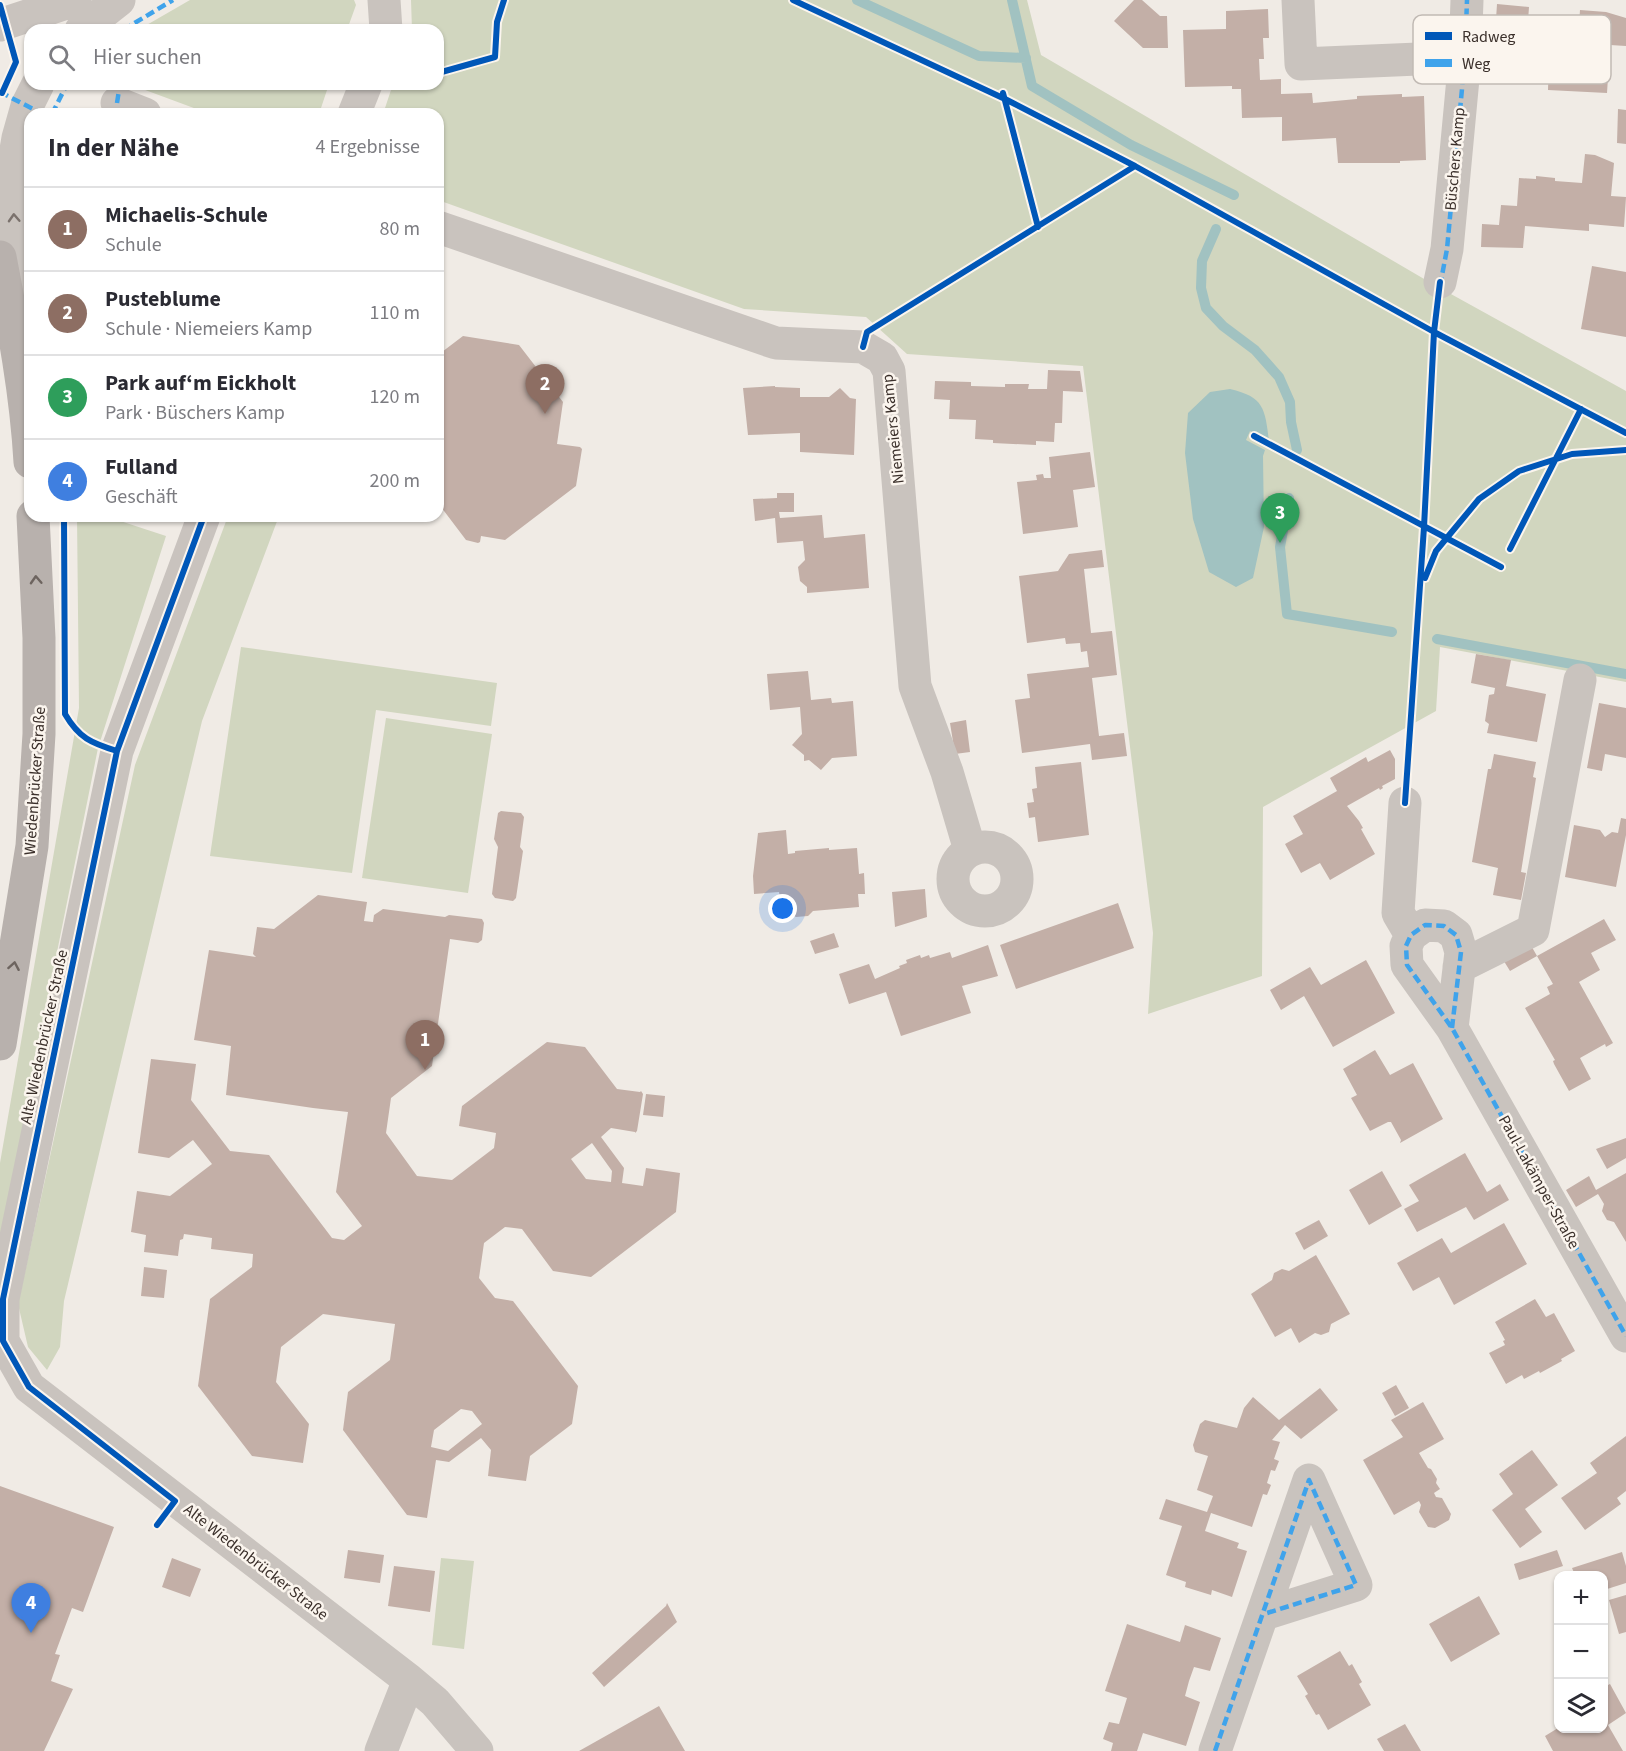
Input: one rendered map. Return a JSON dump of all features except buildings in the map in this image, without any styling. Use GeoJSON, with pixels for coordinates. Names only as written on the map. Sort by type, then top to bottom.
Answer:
{"type":"FeatureCollection","features":[{"type":"Feature","properties":{"kind":"main road"},"geometry":{"type":"LineString","coordinates":[[0,257],[24,389]]}},
{"type":"Feature","properties":{"kind":"main road","name":"Wiedenbrücker Straße"},"geometry":{"type":"LineString","coordinates":[[0,1044],[32,846],[39,734],[39,638],[33,522]]}},
{"type":"Feature","properties":{"kind":"street"},"geometry":{"type":"LineString","coordinates":[[0,25],[75,0]]}},
{"type":"Feature","properties":{"kind":"street"},"geometry":{"type":"LineString","coordinates":[[89,24],[119,0]]}},
{"type":"Feature","properties":{"kind":"street"},"geometry":{"type":"LineString","coordinates":[[384,0],[386,24]]}},
{"type":"Feature","properties":{"kind":"street"},"geometry":{"type":"LineString","coordinates":[[1298,0],[1301,64],[1413,59]]}},
{"type":"Feature","properties":{"kind":"street","name":"Büschers Kamp"},"geometry":{"type":"LineString","coordinates":[[1466,15],[1467,0]]}},
{"type":"Feature","properties":{"kind":"street","name":"Büschers Kamp"},"geometry":{"type":"LineString","coordinates":[[1440,282],[1447,249],[1462,84]]}},
{"type":"Feature","properties":{"kind":"street"},"geometry":{"type":"LineString","coordinates":[[26,108],[35,90]]}},
{"type":"Feature","properties":{"kind":"street"},"geometry":{"type":"LineString","coordinates":[[356,108],[364,90]]}},
{"type":"Feature","properties":{"kind":"street"},"geometry":{"type":"LineString","coordinates":[[20,360],[12,173],[24,117]]}},
{"type":"Feature","properties":{"kind":"street","name":"Niemeiers Kamp"},"geometry":{"type":"LineString","coordinates":[[444,229],[776,343],[863,347],[882,358],[889,371],[915,686],[947,772],[970,850]]}},
{"type":"Feature","properties":{"kind":"street","name":"Alte Wiedenbrücker Straße"},"geometry":{"type":"LineString","coordinates":[[202,522],[117,751],[3,1299],[3,1341],[29,1388],[409,1680],[435,1702],[477,1751]]}},
{"type":"Feature","properties":{"kind":"street"},"geometry":{"type":"LineString","coordinates":[[1459,967],[1533,930],[1580,680]]}},
{"type":"Feature","properties":{"kind":"street"},"geometry":{"type":"LineString","coordinates":[[1405,803],[1398,913],[1411,935],[1425,925],[1444,926],[1456,935],[1461,952],[1452,1028]]}},
{"type":"Feature","properties":{"kind":"street","name":"Paul-Lakämper-Straße"},"geometry":{"type":"LineString","coordinates":[[1411,935],[1406,946],[1407,965],[1452,1028],[1626,1336]]}},
{"type":"Feature","properties":{"kind":"street"},"geometry":{"type":"LineString","coordinates":[[1215,1751],[1264,1614]]}},
{"type":"Feature","properties":{"kind":"street"},"geometry":{"type":"LineString","coordinates":[[381,1751],[409,1680]]}},
{"type":"Feature","properties":{"kind":"green space"},"geometry":{"type":"Polygon","coordinates":[[[190,0],[354,0],[356,5],[349,24],[148,24],[190,0]]]}},
{"type":"Feature","properties":{"kind":"green space"},"geometry":{"type":"Polygon","coordinates":[[[411,0],[1027,0],[1041,55],[1431,283],[1626,391],[1626,682],[1440,647],[1436,711],[1263,807],[1262,976],[1148,1014],[1153,933],[1083,366],[907,354],[866,317],[744,309],[444,202],[444,108],[385,108],[391,90],[444,90],[444,24],[412,24],[411,0]]]}},
{"type":"Feature","properties":{"kind":"green space"},"geometry":{"type":"Polygon","coordinates":[[[145,90],[327,90],[321,108],[194,108],[145,90]]]}},
{"type":"Feature","properties":{"kind":"green space"},"geometry":{"type":"Polygon","coordinates":[[[77,522],[123,522],[166,536],[98,748],[54,967],[21,1160],[0,1243],[0,1163],[79,708],[77,522]]]}},
{"type":"Feature","properties":{"kind":"green space"},"geometry":{"type":"Polygon","coordinates":[[[226,522],[277,522],[202,721],[64,1301],[60,1347],[47,1370],[28,1347],[18,1304],[135,765],[226,522]]]}},
{"type":"Feature","properties":{"kind":"green space"},"geometry":{"type":"Polygon","coordinates":[[[241,647],[497,683],[491,726],[376,710],[352,873],[210,856],[241,647]]]}},
{"type":"Feature","properties":{"kind":"green space"},"geometry":{"type":"Polygon","coordinates":[[[386,718],[492,734],[468,893],[362,878],[386,718]]]}},
{"type":"Feature","properties":{"kind":"green space"},"geometry":{"type":"Polygon","coordinates":[[[441,1558],[474,1561],[464,1649],[432,1645],[441,1558]]]}},
{"type":"Feature","properties":{"kind":"water"},"geometry":{"type":"Polygon","coordinates":[[[1230,389],[1250,396],[1261,406],[1269,441],[1250,431],[1246,440],[1265,450],[1263,456],[1264,527],[1253,578],[1236,587],[1209,572],[1193,519],[1185,453],[1188,413],[1210,392],[1230,389]]]}},
{"type":"Feature","properties":{"kind":"waterway"},"geometry":{"type":"LineString","coordinates":[[857,0],[979,56],[1026,58]]}},
{"type":"Feature","properties":{"kind":"waterway"},"geometry":{"type":"LineString","coordinates":[[1012,0],[1032,86],[1131,145],[1234,195]]}},
{"type":"Feature","properties":{"kind":"waterway"},"geometry":{"type":"LineString","coordinates":[[1216,229],[1202,261],[1201,288],[1206,308],[1223,326],[1255,350],[1279,377],[1290,402],[1291,422],[1297,450]]}},
{"type":"Feature","properties":{"kind":"waterway"},"geometry":{"type":"LineString","coordinates":[[1289,498],[1280,547],[1287,614],[1392,632]]}},
{"type":"Feature","properties":{"kind":"waterway"},"geometry":{"type":"LineString","coordinates":[[1437,639],[1626,674]]}},
{"type":"Feature","properties":{"kind":"marked path"},"geometry":{"type":"LineString","coordinates":[[133,24],[173,0]]}},
{"type":"Feature","properties":{"kind":"marked path"},"geometry":{"type":"LineString","coordinates":[[1466,15],[1467,0]]}},
{"type":"Feature","properties":{"kind":"marked path"},"geometry":{"type":"LineString","coordinates":[[1440,286],[1447,249],[1462,84]]}},
{"type":"Feature","properties":{"kind":"marked path"},"geometry":{"type":"LineString","coordinates":[[55,108],[64,90]]}},
{"type":"Feature","properties":{"kind":"marked path"},"geometry":{"type":"LineString","coordinates":[[117,103],[119,90]]}},
{"type":"Feature","properties":{"kind":"marked path"},"geometry":{"type":"LineString","coordinates":[[0,92],[31,108]]}},
{"type":"Feature","properties":{"kind":"marked path"},"geometry":{"type":"LineString","coordinates":[[1452,1028],[1461,952],[1456,935],[1444,926],[1425,925],[1411,935],[1406,946],[1407,965],[1452,1028],[1626,1336]]}},
{"type":"Feature","properties":{"kind":"marked path"},"geometry":{"type":"LineString","coordinates":[[1215,1751],[1309,1480],[1356,1585],[1264,1614]]}},
{"type":"Feature","properties":{"kind":"cycle path"},"geometry":{"type":"LineString","coordinates":[[444,71],[495,57],[497,22],[504,0]]}},
{"type":"Feature","properties":{"kind":"cycle path"},"geometry":{"type":"LineString","coordinates":[[793,0],[1005,99],[1135,166],[1434,332],[1626,433]]}},
{"type":"Feature","properties":{"kind":"cycle path"},"geometry":{"type":"LineString","coordinates":[[0,5],[16,62],[2,93]]}},
{"type":"Feature","properties":{"kind":"cycle path"},"geometry":{"type":"LineString","coordinates":[[1003,93],[1038,227]]}},
{"type":"Feature","properties":{"kind":"cycle path"},"geometry":{"type":"LineString","coordinates":[[863,347],[867,332],[1135,166]]}},
{"type":"Feature","properties":{"kind":"cycle path"},"geometry":{"type":"LineString","coordinates":[[1405,803],[1424,527],[1434,332],[1440,282]]}},
{"type":"Feature","properties":{"kind":"cycle path"},"geometry":{"type":"LineString","coordinates":[[1510,549],[1581,409]]}},
{"type":"Feature","properties":{"kind":"cycle path"},"geometry":{"type":"LineString","coordinates":[[1254,436],[1501,567]]}},
{"type":"Feature","properties":{"kind":"cycle path"},"geometry":{"type":"LineString","coordinates":[[1425,578],[1436,551],[1479,499],[1519,471],[1572,454],[1626,450]]}},
{"type":"Feature","properties":{"kind":"cycle path"},"geometry":{"type":"LineString","coordinates":[[64,522],[65,714],[75,729],[86,738],[117,751]]}},
{"type":"Feature","properties":{"kind":"cycle path"},"geometry":{"type":"LineString","coordinates":[[157,1525],[175,1501],[29,1387],[3,1341],[3,1299],[117,751],[202,522]]}},
{"type":"Feature","properties":{"kind":"place","name":"Pusteblume"},"geometry":{"type":"Point","coordinates":[545,414]}},
{"type":"Feature","properties":{"kind":"place","name":"Park auf‘m Eickholt"},"geometry":{"type":"Point","coordinates":[1280,543]}},
{"type":"Feature","properties":{"kind":"place","name":"Michaelis-Schule"},"geometry":{"type":"Point","coordinates":[425,1070]}},
{"type":"Feature","properties":{"kind":"place","name":"Fulland"},"geometry":{"type":"Point","coordinates":[31,1633]}}]}
